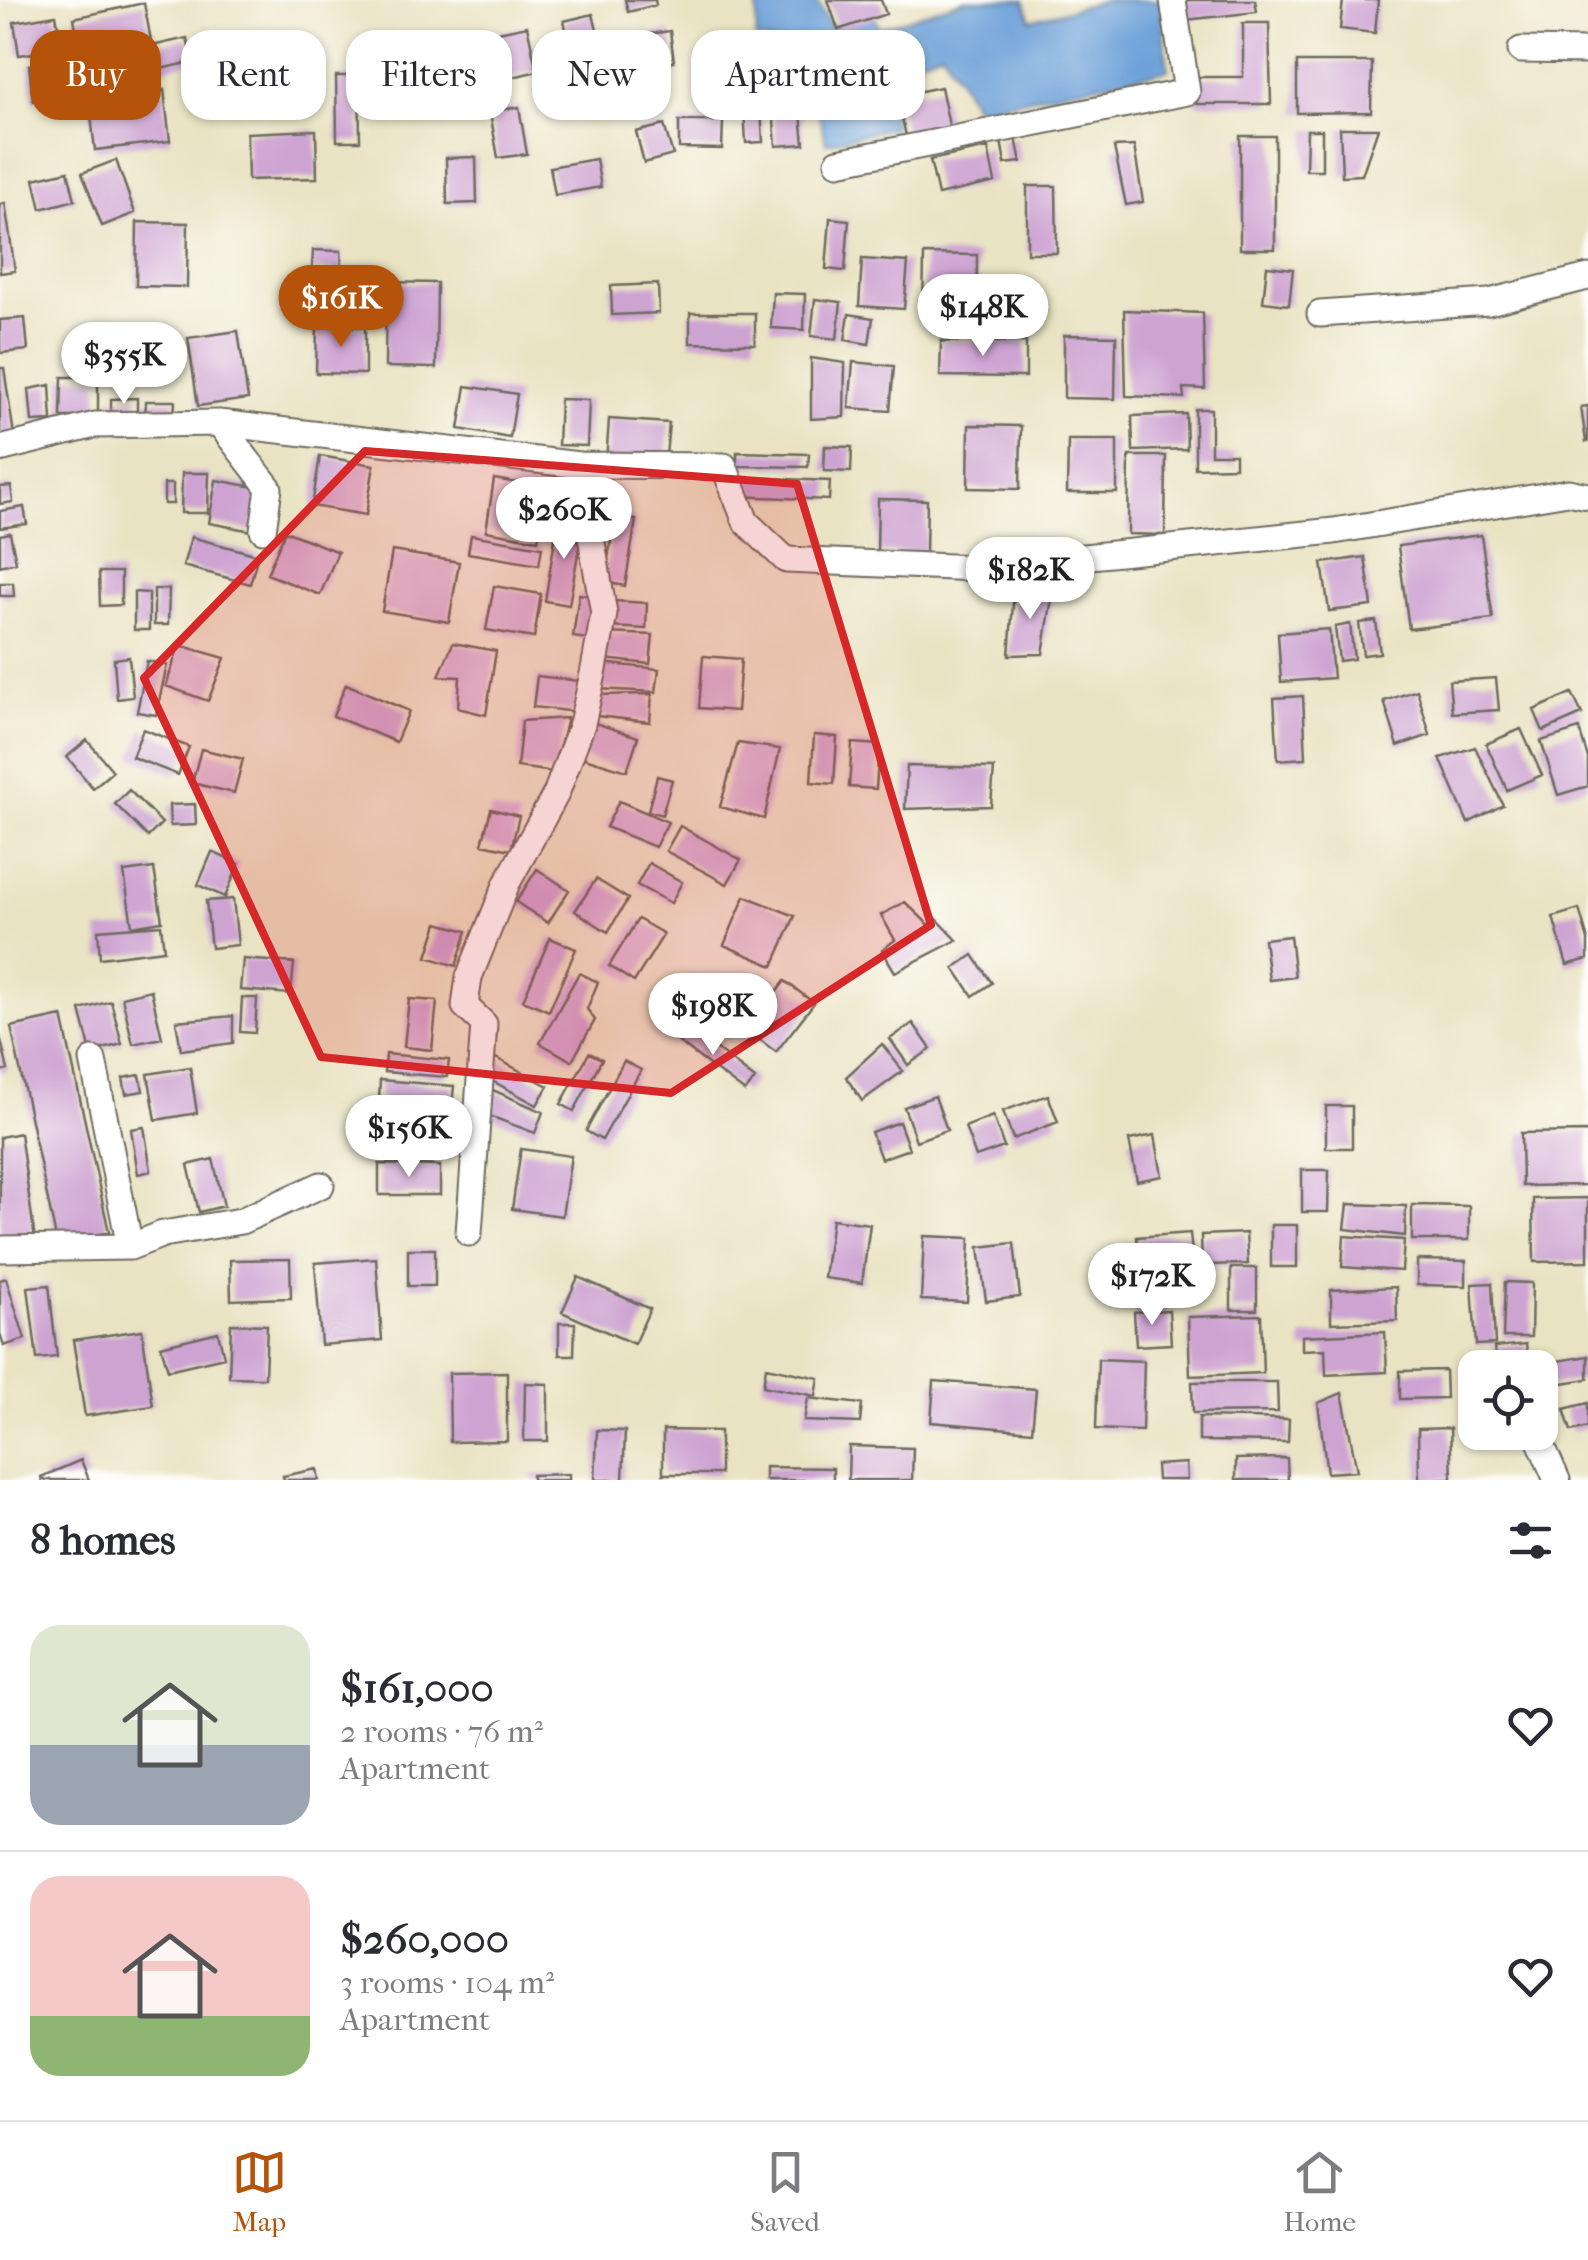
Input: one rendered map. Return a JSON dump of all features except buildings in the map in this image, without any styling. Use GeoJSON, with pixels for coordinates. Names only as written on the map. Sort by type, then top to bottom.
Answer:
{"type":"FeatureCollection","features":[{"type":"Feature","properties":{"kind":"street"},"geometry":{"type":"LineString","coordinates":[[838,162],[1187,92],[1173,0]]}},
{"type":"Feature","properties":{"kind":"street"},"geometry":{"type":"LineString","coordinates":[[1521,50],[1588,52]]}},
{"type":"Feature","properties":{"kind":"street"},"geometry":{"type":"LineString","coordinates":[[1320,314],[1489,302],[1588,277]]}},
{"type":"Feature","properties":{"kind":"street"},"geometry":{"type":"LineString","coordinates":[[0,449],[95,426],[219,423],[579,465],[724,466],[746,522],[786,560],[976,568],[1334,531],[1568,492],[1588,496]]}},
{"type":"Feature","properties":{"kind":"street"},"geometry":{"type":"LineString","coordinates":[[219,423],[269,488],[263,530]]}},
{"type":"Feature","properties":{"kind":"street"},"geometry":{"type":"LineString","coordinates":[[469,1233],[484,1024],[464,1006],[469,977],[507,882],[556,794],[582,724],[604,614],[579,465]]}},
{"type":"Feature","properties":{"kind":"street"},"geometry":{"type":"LineString","coordinates":[[93,1060],[130,1248]]}},
{"type":"Feature","properties":{"kind":"street"},"geometry":{"type":"LineString","coordinates":[[0,1249],[130,1248],[163,1234],[242,1222],[320,1184]]}},
{"type":"Feature","properties":{"kind":"street"},"geometry":{"type":"LineString","coordinates":[[1544,1450],[1557,1480]]}},
{"type":"Feature","properties":{"kind":"highlighted area"},"geometry":{"type":"Polygon","coordinates":[[[365,451],[797,484],[931,925],[671,1093],[321,1057],[144,678],[365,451]]]}},
{"type":"Feature","properties":{"kind":"water"},"geometry":{"type":"Polygon","coordinates":[[[758,0],[816,0],[831,27],[872,14],[880,28],[965,0],[1024,0],[1031,20],[1105,0],[1160,0],[1168,70],[977,109],[942,51],[925,57],[925,30],[756,30],[758,0]]]}},
{"type":"Feature","properties":{"kind":"water"},"geometry":{"type":"Polygon","coordinates":[[[820,120],[894,120],[895,127],[826,143],[820,120]]]}}]}
